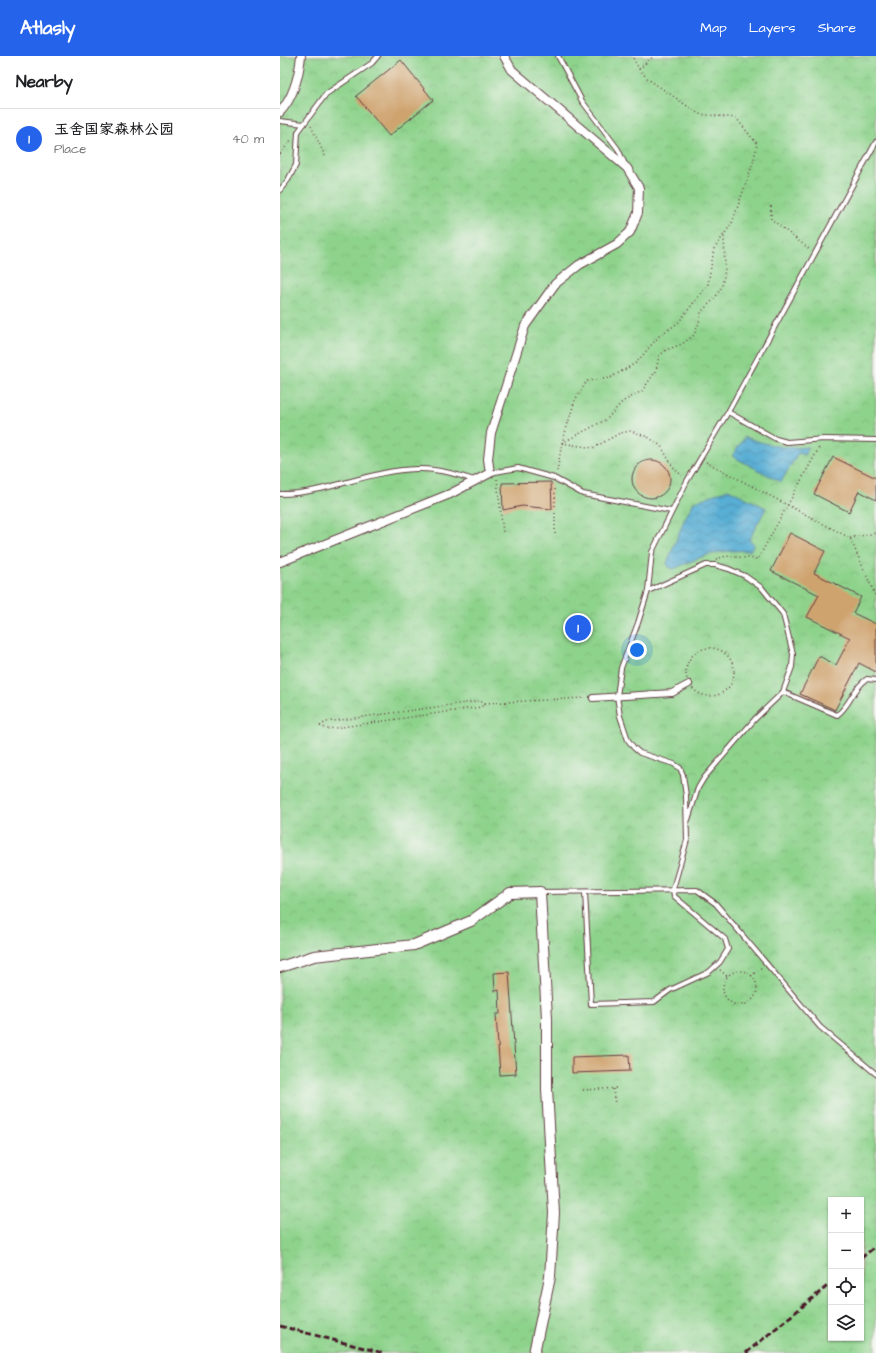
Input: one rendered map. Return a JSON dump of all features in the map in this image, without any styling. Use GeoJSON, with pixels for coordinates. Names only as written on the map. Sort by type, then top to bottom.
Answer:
{"type":"FeatureCollection","features":[{"type":"Feature","properties":{"kind":"street"},"geometry":{"type":"LineString","coordinates":[[280,112],[290,95],[299,73],[301,56]]}},
{"type":"Feature","properties":{"kind":"street"},"geometry":{"type":"LineString","coordinates":[[280,562],[450,494],[493,472],[488,459],[491,433],[525,326],[555,284],[579,265],[617,244],[630,232],[638,213],[639,188],[626,168],[512,70],[504,56]]}},
{"type":"Feature","properties":{"kind":"street"},"geometry":{"type":"LineString","coordinates":[[593,698],[672,693],[689,684]]}},
{"type":"Feature","properties":{"kind":"street"},"geometry":{"type":"LineString","coordinates":[[280,967],[314,956],[414,945],[471,920],[510,893],[540,892],[547,1018],[547,1089],[554,1213],[550,1277],[534,1353]]}},
{"type":"Feature","properties":{"kind":"lane"},"geometry":{"type":"LineString","coordinates":[[280,190],[288,180],[296,165],[298,132],[326,94],[372,63],[378,56]]}},
{"type":"Feature","properties":{"kind":"lane"},"geometry":{"type":"LineString","coordinates":[[558,56],[582,101],[618,149],[626,168]]}},
{"type":"Feature","properties":{"kind":"lane"},"geometry":{"type":"LineString","coordinates":[[280,121],[304,124]]}},
{"type":"Feature","properties":{"kind":"lane"},"geometry":{"type":"LineString","coordinates":[[585,892],[591,1004],[654,1002],[670,990],[702,977],[716,966],[728,949],[728,944],[708,923],[674,896],[673,889],[687,840],[683,775],[680,768],[668,761],[640,753],[628,740],[620,716],[618,696],[621,668],[648,591],[652,552],[671,511],[728,412],[876,142]]}},
{"type":"Feature","properties":{"kind":"lane"},"geometry":{"type":"LineString","coordinates":[[728,412],[776,439],[787,442],[824,439],[876,440]]}},
{"type":"Feature","properties":{"kind":"lane"},"geometry":{"type":"LineString","coordinates":[[493,472],[518,468],[554,478],[583,494],[671,511]]}},
{"type":"Feature","properties":{"kind":"lane"},"geometry":{"type":"LineString","coordinates":[[280,494],[314,489],[393,472],[417,469],[451,472],[475,481]]}},
{"type":"Feature","properties":{"kind":"lane"},"geometry":{"type":"LineString","coordinates":[[648,591],[706,565],[715,565],[746,576],[762,588],[783,614],[793,654],[792,667],[783,692],[755,720],[704,778],[698,788],[687,825]]}},
{"type":"Feature","properties":{"kind":"lane"},"geometry":{"type":"LineString","coordinates":[[783,692],[837,714],[842,711],[860,683],[866,679],[876,680]]}},
{"type":"Feature","properties":{"kind":"lane"},"geometry":{"type":"LineString","coordinates":[[540,892],[673,889],[697,890],[716,904],[820,1027],[876,1074]]}},
{"type":"Feature","properties":{"kind":"path"},"geometry":{"type":"LineString","coordinates":[[554,534],[554,478],[575,400],[587,381],[610,378],[636,363],[659,336],[678,323],[708,284],[714,249],[732,223],[753,163],[757,144],[736,118],[699,114],[648,79],[639,69],[632,56]]}},
{"type":"Feature","properties":{"kind":"path"},"geometry":{"type":"LineString","coordinates":[[639,69],[654,56]]}},
{"type":"Feature","properties":{"kind":"path"},"geometry":{"type":"LineString","coordinates":[[308,119],[326,158]]}},
{"type":"Feature","properties":{"kind":"path"},"geometry":{"type":"LineString","coordinates":[[280,154],[292,139],[298,137]]}},
{"type":"Feature","properties":{"kind":"path"},"geometry":{"type":"LineString","coordinates":[[771,206],[771,219],[803,246],[815,252]]}},
{"type":"Feature","properties":{"kind":"path"},"geometry":{"type":"LineString","coordinates":[[562,444],[607,419],[622,402],[642,391],[656,371],[659,356],[666,350],[682,344],[694,334],[699,323],[701,312],[715,298],[722,286],[725,270],[724,235]]}},
{"type":"Feature","properties":{"kind":"path"},"geometry":{"type":"LineString","coordinates":[[562,444],[593,448],[620,433],[631,431],[648,437],[662,446],[673,467],[687,481]]}},
{"type":"Feature","properties":{"kind":"path"},"geometry":{"type":"LineString","coordinates":[[715,565],[717,558],[726,556],[758,559],[824,439]]}},
{"type":"Feature","properties":{"kind":"path"},"geometry":{"type":"LineString","coordinates":[[700,459],[850,538],[876,533]]}},
{"type":"Feature","properties":{"kind":"path"},"geometry":{"type":"LineString","coordinates":[[493,472],[503,533]]}},
{"type":"Feature","properties":{"kind":"path"},"geometry":{"type":"LineString","coordinates":[[850,538],[876,597]]}},
{"type":"Feature","properties":{"kind":"path"},"geometry":{"type":"LineString","coordinates":[[706,648],[712,648],[723,651],[732,660],[734,665],[734,677],[725,691],[714,696],[703,695],[689,684],[687,678],[687,667],[690,658],[696,652],[706,648]]}},
{"type":"Feature","properties":{"kind":"path"},"geometry":{"type":"LineString","coordinates":[[485,703],[481,707],[328,729],[320,726],[326,722],[480,700],[485,703],[593,698]]}},
{"type":"Feature","properties":{"kind":"path"},"geometry":{"type":"LineString","coordinates":[[751,976],[766,963]]}},
{"type":"Feature","properties":{"kind":"path"},"geometry":{"type":"LineString","coordinates":[[716,966],[728,977]]}},
{"type":"Feature","properties":{"kind":"path"},"geometry":{"type":"LineString","coordinates":[[741,972],[751,976],[756,987],[755,996],[748,1003],[739,1005],[730,1002],[724,994],[724,985],[728,977],[741,972]]}},
{"type":"Feature","properties":{"kind":"path"},"geometry":{"type":"LineString","coordinates":[[613,1088],[615,1105]]}},
{"type":"Feature","properties":{"kind":"path"},"geometry":{"type":"LineString","coordinates":[[583,1090],[619,1088]]}},
{"type":"Feature","properties":{"kind":"green space"},"geometry":{"type":"Polygon","coordinates":[[[280,56],[876,56],[876,1353],[280,1353],[280,56]]]}},
{"type":"Feature","properties":{"kind":"water"},"geometry":{"type":"Polygon","coordinates":[[[745,437],[776,446],[808,447],[804,455],[798,453],[781,482],[732,456],[745,437]]]}},
{"type":"Feature","properties":{"kind":"water"},"geometry":{"type":"Polygon","coordinates":[[[728,489],[766,508],[749,540],[754,544],[750,551],[719,552],[693,560],[674,569],[669,567],[667,563],[684,520],[694,502],[728,489]]]}},
{"type":"Feature","properties":{"kind":"building"},"geometry":{"type":"Polygon","coordinates":[[[401,60],[433,100],[389,136],[356,96],[401,60]]]}},
{"type":"Feature","properties":{"kind":"building"},"geometry":{"type":"Polygon","coordinates":[[[833,457],[876,478],[876,500],[859,491],[849,512],[814,494],[833,457]]]}},
{"type":"Feature","properties":{"kind":"building"},"geometry":{"type":"Polygon","coordinates":[[[647,460],[655,460],[662,463],[667,468],[670,479],[667,490],[662,495],[655,498],[647,498],[640,495],[635,490],[632,483],[632,475],[635,468],[640,463],[647,460]]]}},
{"type":"Feature","properties":{"kind":"building"},"geometry":{"type":"Polygon","coordinates":[[[551,482],[552,509],[522,506],[503,510],[502,483],[551,482]]]}},
{"type":"Feature","properties":{"kind":"building"},"geometry":{"type":"Polygon","coordinates":[[[790,533],[825,551],[814,573],[861,597],[853,613],[876,624],[876,672],[859,663],[835,710],[800,694],[819,656],[836,665],[850,638],[807,617],[819,595],[771,571],[790,533]]]}},
{"type":"Feature","properties":{"kind":"building"},"geometry":{"type":"Polygon","coordinates":[[[509,972],[516,1074],[500,1075],[496,1014],[500,1014],[499,990],[495,991],[494,973],[509,972]]]}},
{"type":"Feature","properties":{"kind":"building"},"geometry":{"type":"Polygon","coordinates":[[[629,1055],[630,1071],[572,1073],[572,1057],[629,1055]]]}},
{"type":"Feature","properties":{"kind":"railway"},"geometry":{"type":"LineString","coordinates":[[864,1256],[876,1246]]}},
{"type":"Feature","properties":{"kind":"railway"},"geometry":{"type":"LineString","coordinates":[[746,1353],[828,1285]]}},
{"type":"Feature","properties":{"kind":"railway"},"geometry":{"type":"LineString","coordinates":[[280,1326],[383,1353]]}},
{"type":"Feature","properties":{"kind":"place","name":"玉舍国家森林公园"},"geometry":{"type":"Point","coordinates":[578,628]}}]}
